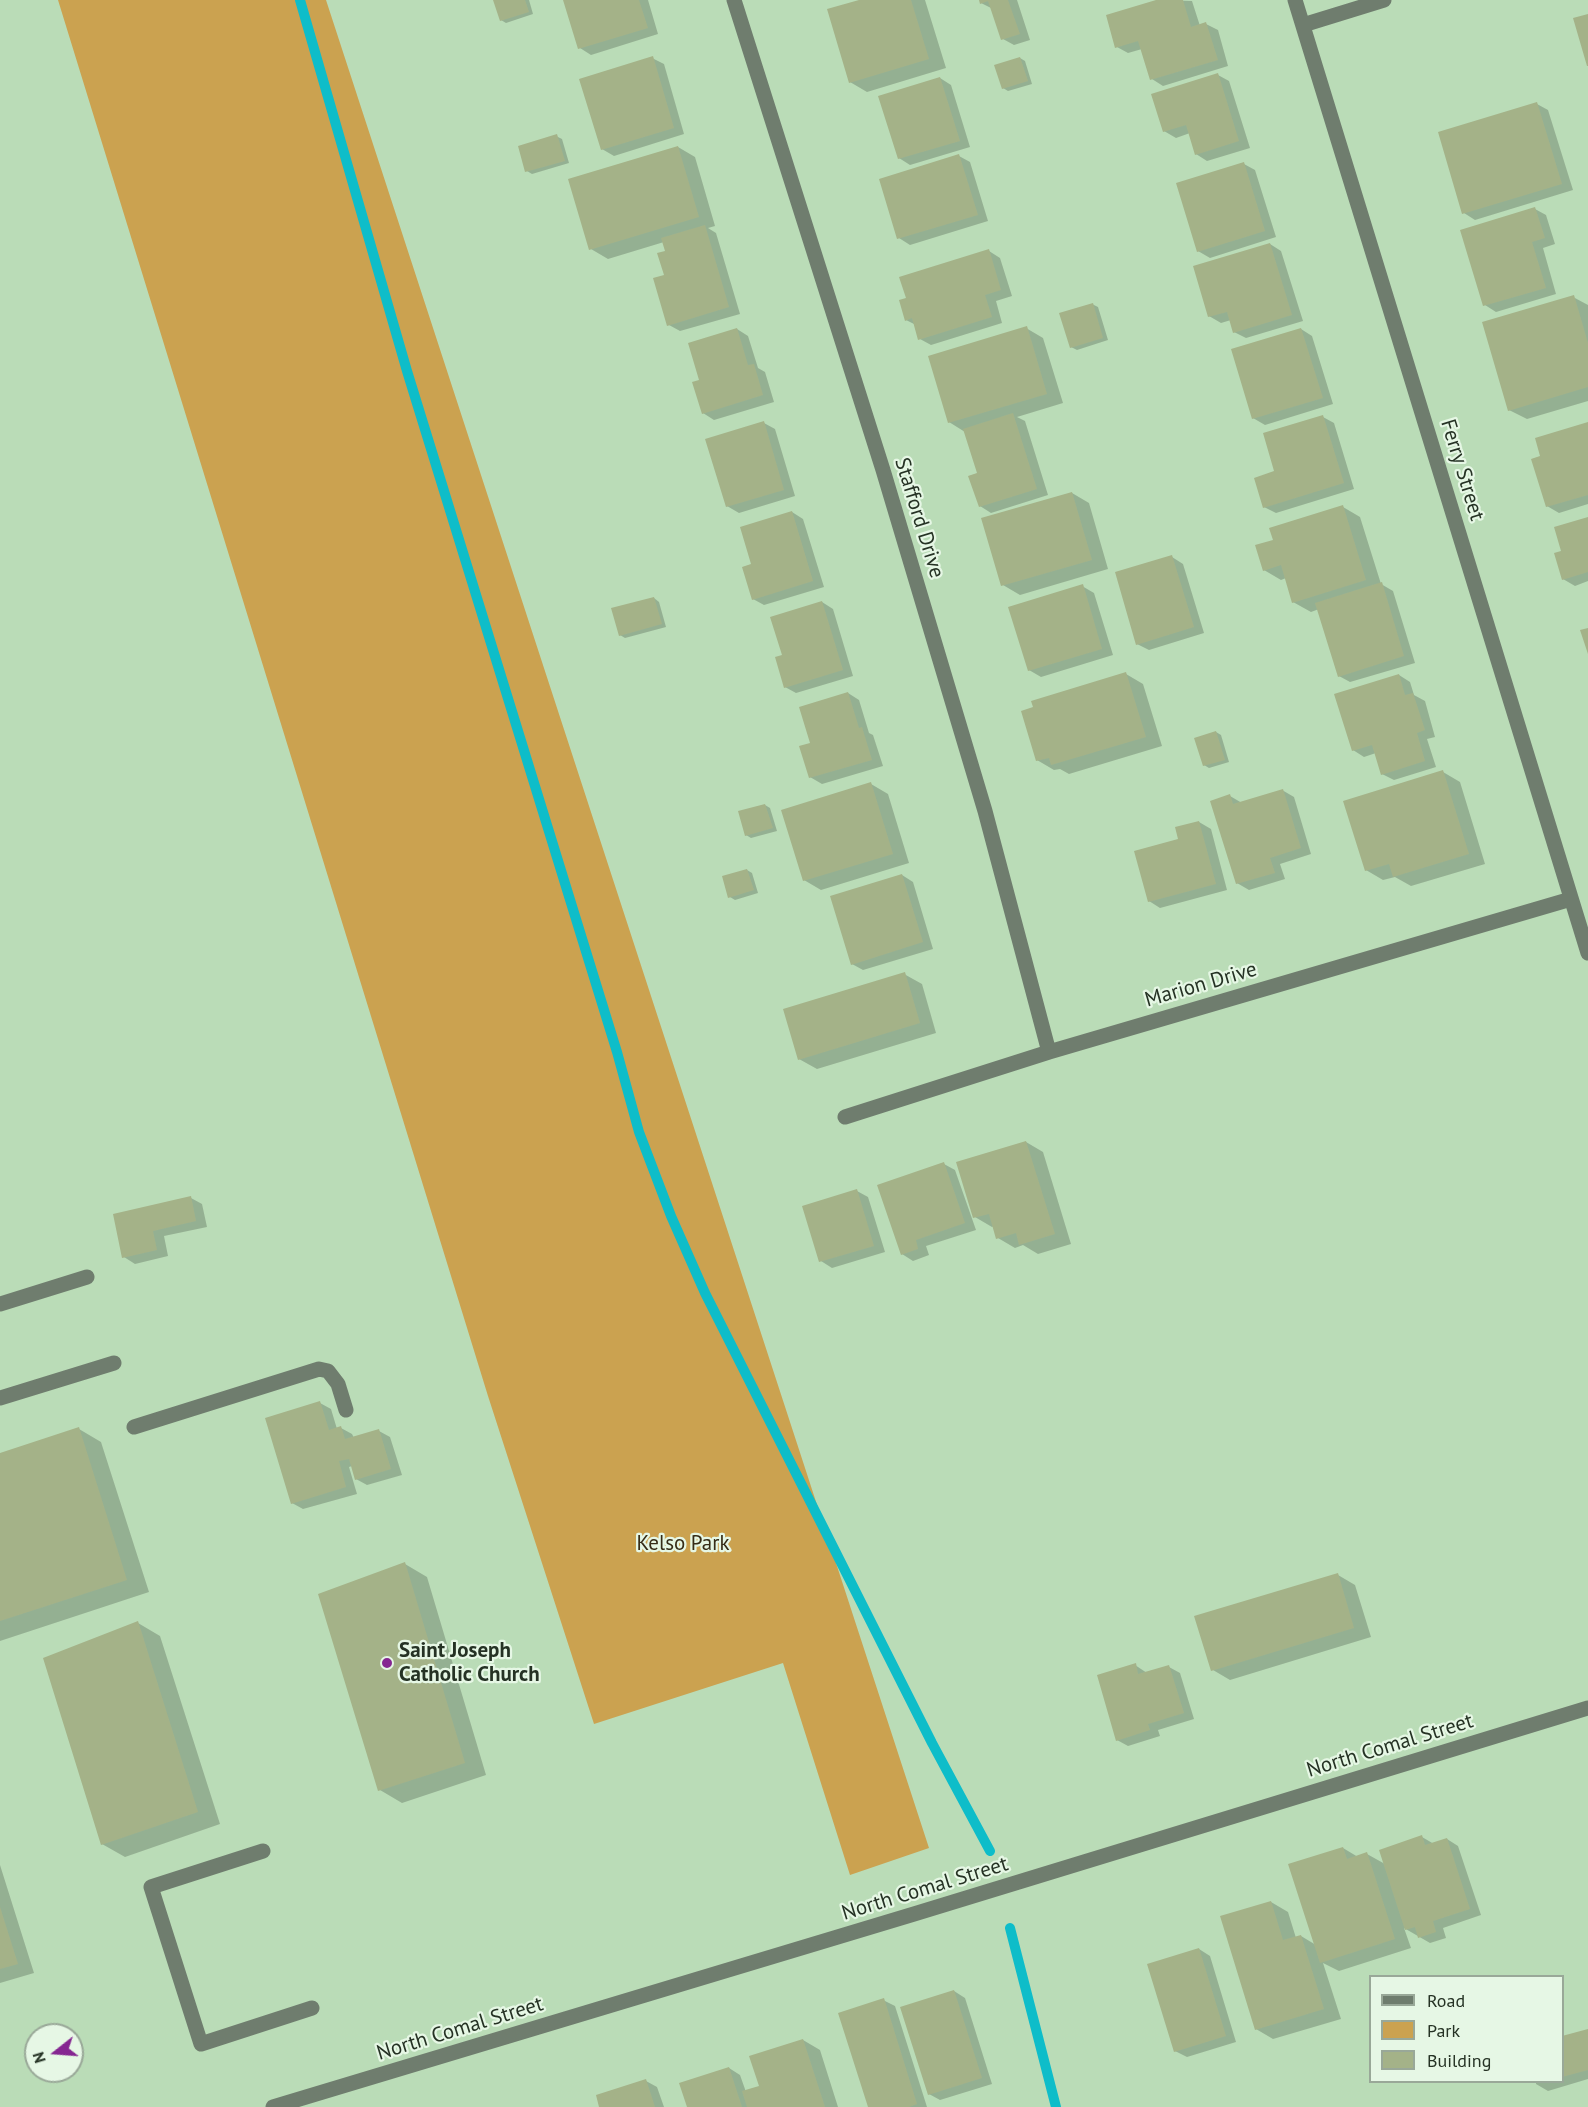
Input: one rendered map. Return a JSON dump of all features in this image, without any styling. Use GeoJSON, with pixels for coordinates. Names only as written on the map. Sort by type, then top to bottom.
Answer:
{"type":"FeatureCollection","features":[{"type":"Feature","properties":{"kind":"street","name":"Stafford Drive"},"geometry":{"type":"LineString","coordinates":[[734,0],[880,459],[979,788],[1049,1052]]}},
{"type":"Feature","properties":{"kind":"street","name":"Ferry Street"},"geometry":{"type":"LineString","coordinates":[[1295,0],[1588,953]]}},
{"type":"Feature","properties":{"kind":"street"},"geometry":{"type":"LineString","coordinates":[[1303,25],[1384,0]]}},
{"type":"Feature","properties":{"kind":"street","name":"Marion Drive"},"geometry":{"type":"LineString","coordinates":[[845,1117],[1049,1052],[1571,899]]}},
{"type":"Feature","properties":{"kind":"street"},"geometry":{"type":"LineString","coordinates":[[0,1304],[87,1277]]}},
{"type":"Feature","properties":{"kind":"street"},"geometry":{"type":"LineString","coordinates":[[0,1398],[114,1363]]}},
{"type":"Feature","properties":{"kind":"street"},"geometry":{"type":"LineString","coordinates":[[134,1427],[319,1369],[328,1371],[338,1384],[346,1410]]}},
{"type":"Feature","properties":{"kind":"street","name":"North Comal Street"},"geometry":{"type":"LineString","coordinates":[[273,2107],[1588,1708]]}},
{"type":"Feature","properties":{"kind":"street"},"geometry":{"type":"LineString","coordinates":[[263,1851],[151,1887],[201,2044],[312,2008]]}},
{"type":"Feature","properties":{"kind":"green space","name":"Kelso Park"},"geometry":{"type":"Polygon","coordinates":[[[58,0],[326,0],[929,1848],[850,1875],[783,1663],[594,1724],[488,1396],[58,0]]]}},
{"type":"Feature","properties":{"kind":"building"},"geometry":{"type":"Polygon","coordinates":[[[493,0],[525,0],[529,12],[500,21],[493,0]]]}},
{"type":"Feature","properties":{"kind":"building"},"geometry":{"type":"Polygon","coordinates":[[[563,0],[639,0],[648,28],[578,49],[563,0]]]}},
{"type":"Feature","properties":{"kind":"building"},"geometry":{"type":"Polygon","coordinates":[[[859,0],[911,0],[929,59],[849,83],[827,9],[859,0]]]}},
{"type":"Feature","properties":{"kind":"building"},"geometry":{"type":"Polygon","coordinates":[[[979,0],[1008,0],[1020,34],[1001,40],[988,1],[980,4],[979,0]]]}},
{"type":"Feature","properties":{"kind":"building"},"geometry":{"type":"Polygon","coordinates":[[[1156,0],[1183,0],[1191,27],[1206,22],[1218,60],[1150,80],[1138,41],[1115,48],[1106,15],[1156,0]]]}},
{"type":"Feature","properties":{"kind":"building"},"geometry":{"type":"Polygon","coordinates":[[[1588,14],[1588,66],[1587,66],[1573,18],[1588,14]]]}},
{"type":"Feature","properties":{"kind":"building"},"geometry":{"type":"Polygon","coordinates":[[[653,56],[674,128],[601,150],[579,79],[653,56]]]}},
{"type":"Feature","properties":{"kind":"building"},"geometry":{"type":"Polygon","coordinates":[[[1020,57],[1028,81],[1002,89],[994,65],[1020,57]]]}},
{"type":"Feature","properties":{"kind":"building"},"geometry":{"type":"Polygon","coordinates":[[[1218,73],[1239,141],[1195,155],[1186,125],[1163,132],[1151,94],[1218,73]]]}},
{"type":"Feature","properties":{"kind":"building"},"geometry":{"type":"Polygon","coordinates":[[[940,77],[960,141],[898,159],[878,96],[940,77]]]}},
{"type":"Feature","properties":{"kind":"building"},"geometry":{"type":"Polygon","coordinates":[[[1537,102],[1562,184],[1462,214],[1438,132],[1537,102]]]}},
{"type":"Feature","properties":{"kind":"building"},"geometry":{"type":"Polygon","coordinates":[[[557,134],[565,161],[525,172],[518,146],[557,134]]]}},
{"type":"Feature","properties":{"kind":"building"},"geometry":{"type":"Polygon","coordinates":[[[678,146],[699,217],[589,250],[568,179],[678,146]]]}},
{"type":"Feature","properties":{"kind":"building"},"geometry":{"type":"Polygon","coordinates":[[[959,154],[978,215],[897,239],[879,179],[959,154]]]}},
{"type":"Feature","properties":{"kind":"building"},"geometry":{"type":"Polygon","coordinates":[[[1244,162],[1265,231],[1197,252],[1176,183],[1244,162]]]}},
{"type":"Feature","properties":{"kind":"building"},"geometry":{"type":"Polygon","coordinates":[[[1535,207],[1545,238],[1532,242],[1546,288],[1483,306],[1460,230],[1535,207]]]}},
{"type":"Feature","properties":{"kind":"building"},"geometry":{"type":"Polygon","coordinates":[[[705,225],[729,307],[667,326],[653,278],[664,275],[657,253],[665,251],[661,238],[705,225]]]}},
{"type":"Feature","properties":{"kind":"building"},"geometry":{"type":"Polygon","coordinates":[[[1270,243],[1292,315],[1233,333],[1227,312],[1208,317],[1193,266],[1270,243]]]}},
{"type":"Feature","properties":{"kind":"building"},"geometry":{"type":"Polygon","coordinates":[[[989,249],[1001,290],[985,295],[992,317],[918,340],[912,318],[905,321],[899,300],[906,298],[899,277],[989,249]]]}},
{"type":"Feature","properties":{"kind":"building"},"geometry":{"type":"Polygon","coordinates":[[[1574,295],[1588,343],[1588,387],[1508,411],[1482,322],[1574,295]]]}},
{"type":"Feature","properties":{"kind":"building"},"geometry":{"type":"Polygon","coordinates":[[[1093,303],[1103,338],[1070,348],[1059,313],[1093,303]]]}},
{"type":"Feature","properties":{"kind":"building"},"geometry":{"type":"Polygon","coordinates":[[[1027,326],[1047,394],[948,423],[928,356],[1027,326]]]}},
{"type":"Feature","properties":{"kind":"building"},"geometry":{"type":"Polygon","coordinates":[[[737,328],[748,365],[754,364],[763,395],[702,414],[692,382],[699,380],[688,343],[737,328]]]}},
{"type":"Feature","properties":{"kind":"building"},"geometry":{"type":"Polygon","coordinates":[[[1301,328],[1323,398],[1252,419],[1231,349],[1301,328]]]}},
{"type":"Feature","properties":{"kind":"building"},"geometry":{"type":"Polygon","coordinates":[[[1013,413],[1037,489],[979,507],[968,476],[977,473],[963,429],[1013,413]]]}},
{"type":"Feature","properties":{"kind":"building"},"geometry":{"type":"Polygon","coordinates":[[[1323,415],[1344,483],[1263,508],[1254,478],[1274,471],[1263,433],[1323,415]]]}},
{"type":"Feature","properties":{"kind":"building"},"geometry":{"type":"Polygon","coordinates":[[[764,421],[784,490],[726,507],[705,439],[764,421]]]}},
{"type":"Feature","properties":{"kind":"building"},"geometry":{"type":"Polygon","coordinates":[[[1588,422],[1588,495],[1546,507],[1531,459],[1540,456],[1535,438],[1588,422]]]}},
{"type":"Feature","properties":{"kind":"building"},"geometry":{"type":"Polygon","coordinates":[[[1072,492],[1092,560],[1001,586],[981,518],[1072,492]]]}},
{"type":"Feature","properties":{"kind":"building"},"geometry":{"type":"Polygon","coordinates":[[[1343,505],[1366,580],[1292,603],[1281,565],[1263,571],[1255,545],[1273,540],[1269,528],[1343,505]]]}},
{"type":"Feature","properties":{"kind":"building"},"geometry":{"type":"Polygon","coordinates":[[[792,511],[813,581],[752,600],[742,567],[751,564],[740,527],[792,511]]]}},
{"type":"Feature","properties":{"kind":"building"},"geometry":{"type":"Polygon","coordinates":[[[1588,517],[1588,572],[1562,580],[1554,553],[1561,551],[1554,527],[1588,517]]]}},
{"type":"Feature","properties":{"kind":"building"},"geometry":{"type":"Polygon","coordinates":[[[1172,555],[1194,627],[1136,645],[1115,572],[1172,555]]]}},
{"type":"Feature","properties":{"kind":"building"},"geometry":{"type":"Polygon","coordinates":[[[1382,582],[1404,656],[1338,677],[1315,603],[1382,582]]]}},
{"type":"Feature","properties":{"kind":"building"},"geometry":{"type":"Polygon","coordinates":[[[1083,584],[1102,649],[1028,671],[1008,607],[1083,584]]]}},
{"type":"Feature","properties":{"kind":"building"},"geometry":{"type":"Polygon","coordinates":[[[654,597],[662,624],[619,636],[611,608],[654,597]]]}},
{"type":"Feature","properties":{"kind":"building"},"geometry":{"type":"Polygon","coordinates":[[[822,601],[843,670],[784,688],[775,657],[782,655],[770,617],[822,601]]]}},
{"type":"Feature","properties":{"kind":"building"},"geometry":{"type":"Polygon","coordinates":[[[1588,628],[1588,654],[1580,630],[1588,628]]]}},
{"type":"Feature","properties":{"kind":"building"},"geometry":{"type":"Polygon","coordinates":[[[1126,672],[1146,737],[1051,765],[1049,758],[1036,761],[1021,711],[1033,707],[1031,701],[1126,672]]]}},
{"type":"Feature","properties":{"kind":"building"},"geometry":{"type":"Polygon","coordinates":[[[1399,674],[1405,695],[1413,693],[1425,730],[1417,733],[1425,761],[1381,775],[1372,745],[1352,751],[1334,694],[1399,674]]]}},
{"type":"Feature","properties":{"kind":"building"},"geometry":{"type":"Polygon","coordinates":[[[848,692],[872,760],[809,778],[799,746],[810,743],[799,707],[848,692]]]}},
{"type":"Feature","properties":{"kind":"building"},"geometry":{"type":"Polygon","coordinates":[[[1216,731],[1225,760],[1203,766],[1194,738],[1216,731]]]}},
{"type":"Feature","properties":{"kind":"building"},"geometry":{"type":"Polygon","coordinates":[[[1443,770],[1469,854],[1393,877],[1389,864],[1365,871],[1343,801],[1443,770]]]}},
{"type":"Feature","properties":{"kind":"building"},"geometry":{"type":"Polygon","coordinates":[[[871,782],[893,854],[803,881],[781,810],[871,782]]]}},
{"type":"Feature","properties":{"kind":"building"},"geometry":{"type":"Polygon","coordinates":[[[1283,789],[1301,848],[1270,858],[1275,873],[1236,884],[1210,801],[1230,794],[1233,804],[1283,789]]]}},
{"type":"Feature","properties":{"kind":"building"},"geometry":{"type":"Polygon","coordinates":[[[765,804],[773,828],[745,836],[738,811],[765,804]]]}},
{"type":"Feature","properties":{"kind":"building"},"geometry":{"type":"Polygon","coordinates":[[[1199,821],[1216,884],[1148,902],[1134,851],[1178,839],[1175,827],[1199,821]]]}},
{"type":"Feature","properties":{"kind":"building"},"geometry":{"type":"Polygon","coordinates":[[[747,869],[754,890],[728,898],[722,876],[747,869]]]}},
{"type":"Feature","properties":{"kind":"building"},"geometry":{"type":"Polygon","coordinates":[[[902,874],[923,942],[851,965],[830,896],[902,874]]]}},
{"type":"Feature","properties":{"kind":"building"},"geometry":{"type":"Polygon","coordinates":[[[905,972],[920,1023],[798,1060],[783,1009],[905,972]]]}},
{"type":"Feature","properties":{"kind":"building"},"geometry":{"type":"Polygon","coordinates":[[[1026,1141],[1055,1234],[1019,1245],[1016,1233],[996,1239],[989,1214],[973,1218],[956,1162],[1026,1141]]]}},
{"type":"Feature","properties":{"kind":"building"},"geometry":{"type":"Polygon","coordinates":[[[944,1162],[965,1223],[916,1240],[918,1249],[901,1255],[877,1185],[944,1162]]]}},
{"type":"Feature","properties":{"kind":"building"},"geometry":{"type":"Polygon","coordinates":[[[857,1189],[874,1246],[819,1262],[802,1206],[857,1189]]]}},
{"type":"Feature","properties":{"kind":"building"},"geometry":{"type":"Polygon","coordinates":[[[191,1196],[196,1221],[153,1231],[157,1250],[122,1258],[113,1214],[191,1196]]]}},
{"type":"Feature","properties":{"kind":"building"},"geometry":{"type":"Polygon","coordinates":[[[320,1401],[329,1430],[341,1426],[345,1439],[379,1429],[391,1469],[355,1480],[349,1459],[339,1461],[346,1487],[291,1504],[265,1418],[320,1401]]]}},
{"type":"Feature","properties":{"kind":"building"},"geometry":{"type":"Polygon","coordinates":[[[79,1427],[127,1580],[0,1621],[0,1453],[79,1427]]]}},
{"type":"Feature","properties":{"kind":"building","name":"Saint Joseph Catholic Church"},"geometry":{"type":"Polygon","coordinates":[[[405,1562],[465,1763],[378,1791],[318,1594],[405,1562]]]}},
{"type":"Feature","properties":{"kind":"building"},"geometry":{"type":"Polygon","coordinates":[[[1338,1573],[1354,1628],[1211,1671],[1194,1616],[1338,1573]]]}},
{"type":"Feature","properties":{"kind":"building"},"geometry":{"type":"Polygon","coordinates":[[[138,1621],[198,1812],[101,1845],[43,1658],[138,1621]]]}},
{"type":"Feature","properties":{"kind":"building"},"geometry":{"type":"Polygon","coordinates":[[[1136,1663],[1138,1674],[1169,1665],[1184,1713],[1148,1724],[1150,1730],[1116,1741],[1097,1675],[1136,1663]]]}},
{"type":"Feature","properties":{"kind":"building"},"geometry":{"type":"Polygon","coordinates":[[[1422,1835],[1425,1845],[1447,1838],[1470,1909],[1433,1921],[1436,1932],[1418,1938],[1415,1927],[1405,1930],[1379,1850],[1422,1835]]]}},
{"type":"Feature","properties":{"kind":"building"},"geometry":{"type":"Polygon","coordinates":[[[1343,1847],[1347,1859],[1367,1852],[1395,1939],[1320,1963],[1288,1864],[1343,1847]]]}},
{"type":"Feature","properties":{"kind":"building"},"geometry":{"type":"Polygon","coordinates":[[[1271,1901],[1283,1940],[1301,1935],[1324,2009],[1255,2030],[1220,1916],[1271,1901]]]}},
{"type":"Feature","properties":{"kind":"building"},"geometry":{"type":"Polygon","coordinates":[[[0,1907],[18,1964],[0,1969],[0,1907]]]}},
{"type":"Feature","properties":{"kind":"building"},"geometry":{"type":"Polygon","coordinates":[[[1199,1948],[1226,2036],[1174,2052],[1147,1964],[1199,1948]]]}},
{"type":"Feature","properties":{"kind":"building"},"geometry":{"type":"Polygon","coordinates":[[[954,1990],[982,2078],[928,2095],[900,2007],[954,1990]]]}},
{"type":"Feature","properties":{"kind":"building"},"geometry":{"type":"Polygon","coordinates":[[[884,1998],[917,2104],[909,2107],[868,2107],[838,2013],[884,1998]]]}},
{"type":"Feature","properties":{"kind":"building"},"geometry":{"type":"Polygon","coordinates":[[[1588,2029],[1588,2070],[1564,2076],[1564,2035],[1588,2029]]]}},
{"type":"Feature","properties":{"kind":"building"},"geometry":{"type":"Polygon","coordinates":[[[803,2039],[825,2107],[747,2107],[742,2091],[759,2086],[749,2056],[803,2039]]]}},
{"type":"Feature","properties":{"kind":"building"},"geometry":{"type":"Polygon","coordinates":[[[729,2067],[742,2107],[687,2107],[679,2083],[729,2067]]]}},
{"type":"Feature","properties":{"kind":"building"},"geometry":{"type":"Polygon","coordinates":[[[646,2079],[655,2107],[599,2107],[596,2095],[646,2079]]]}},
{"type":"Feature","properties":{"kind":"waterway"},"geometry":{"type":"LineString","coordinates":[[300,0],[407,371],[617,1052],[639,1132],[671,1216],[705,1293],[932,1743],[990,1851]]}},
{"type":"Feature","properties":{"kind":"waterway"},"geometry":{"type":"LineString","coordinates":[[1010,1928],[1056,2107]]}},
{"type":"Feature","properties":{"kind":"place","name":"Saint Joseph Catholic Church"},"geometry":{"type":"Point","coordinates":[387,1663]}}]}
